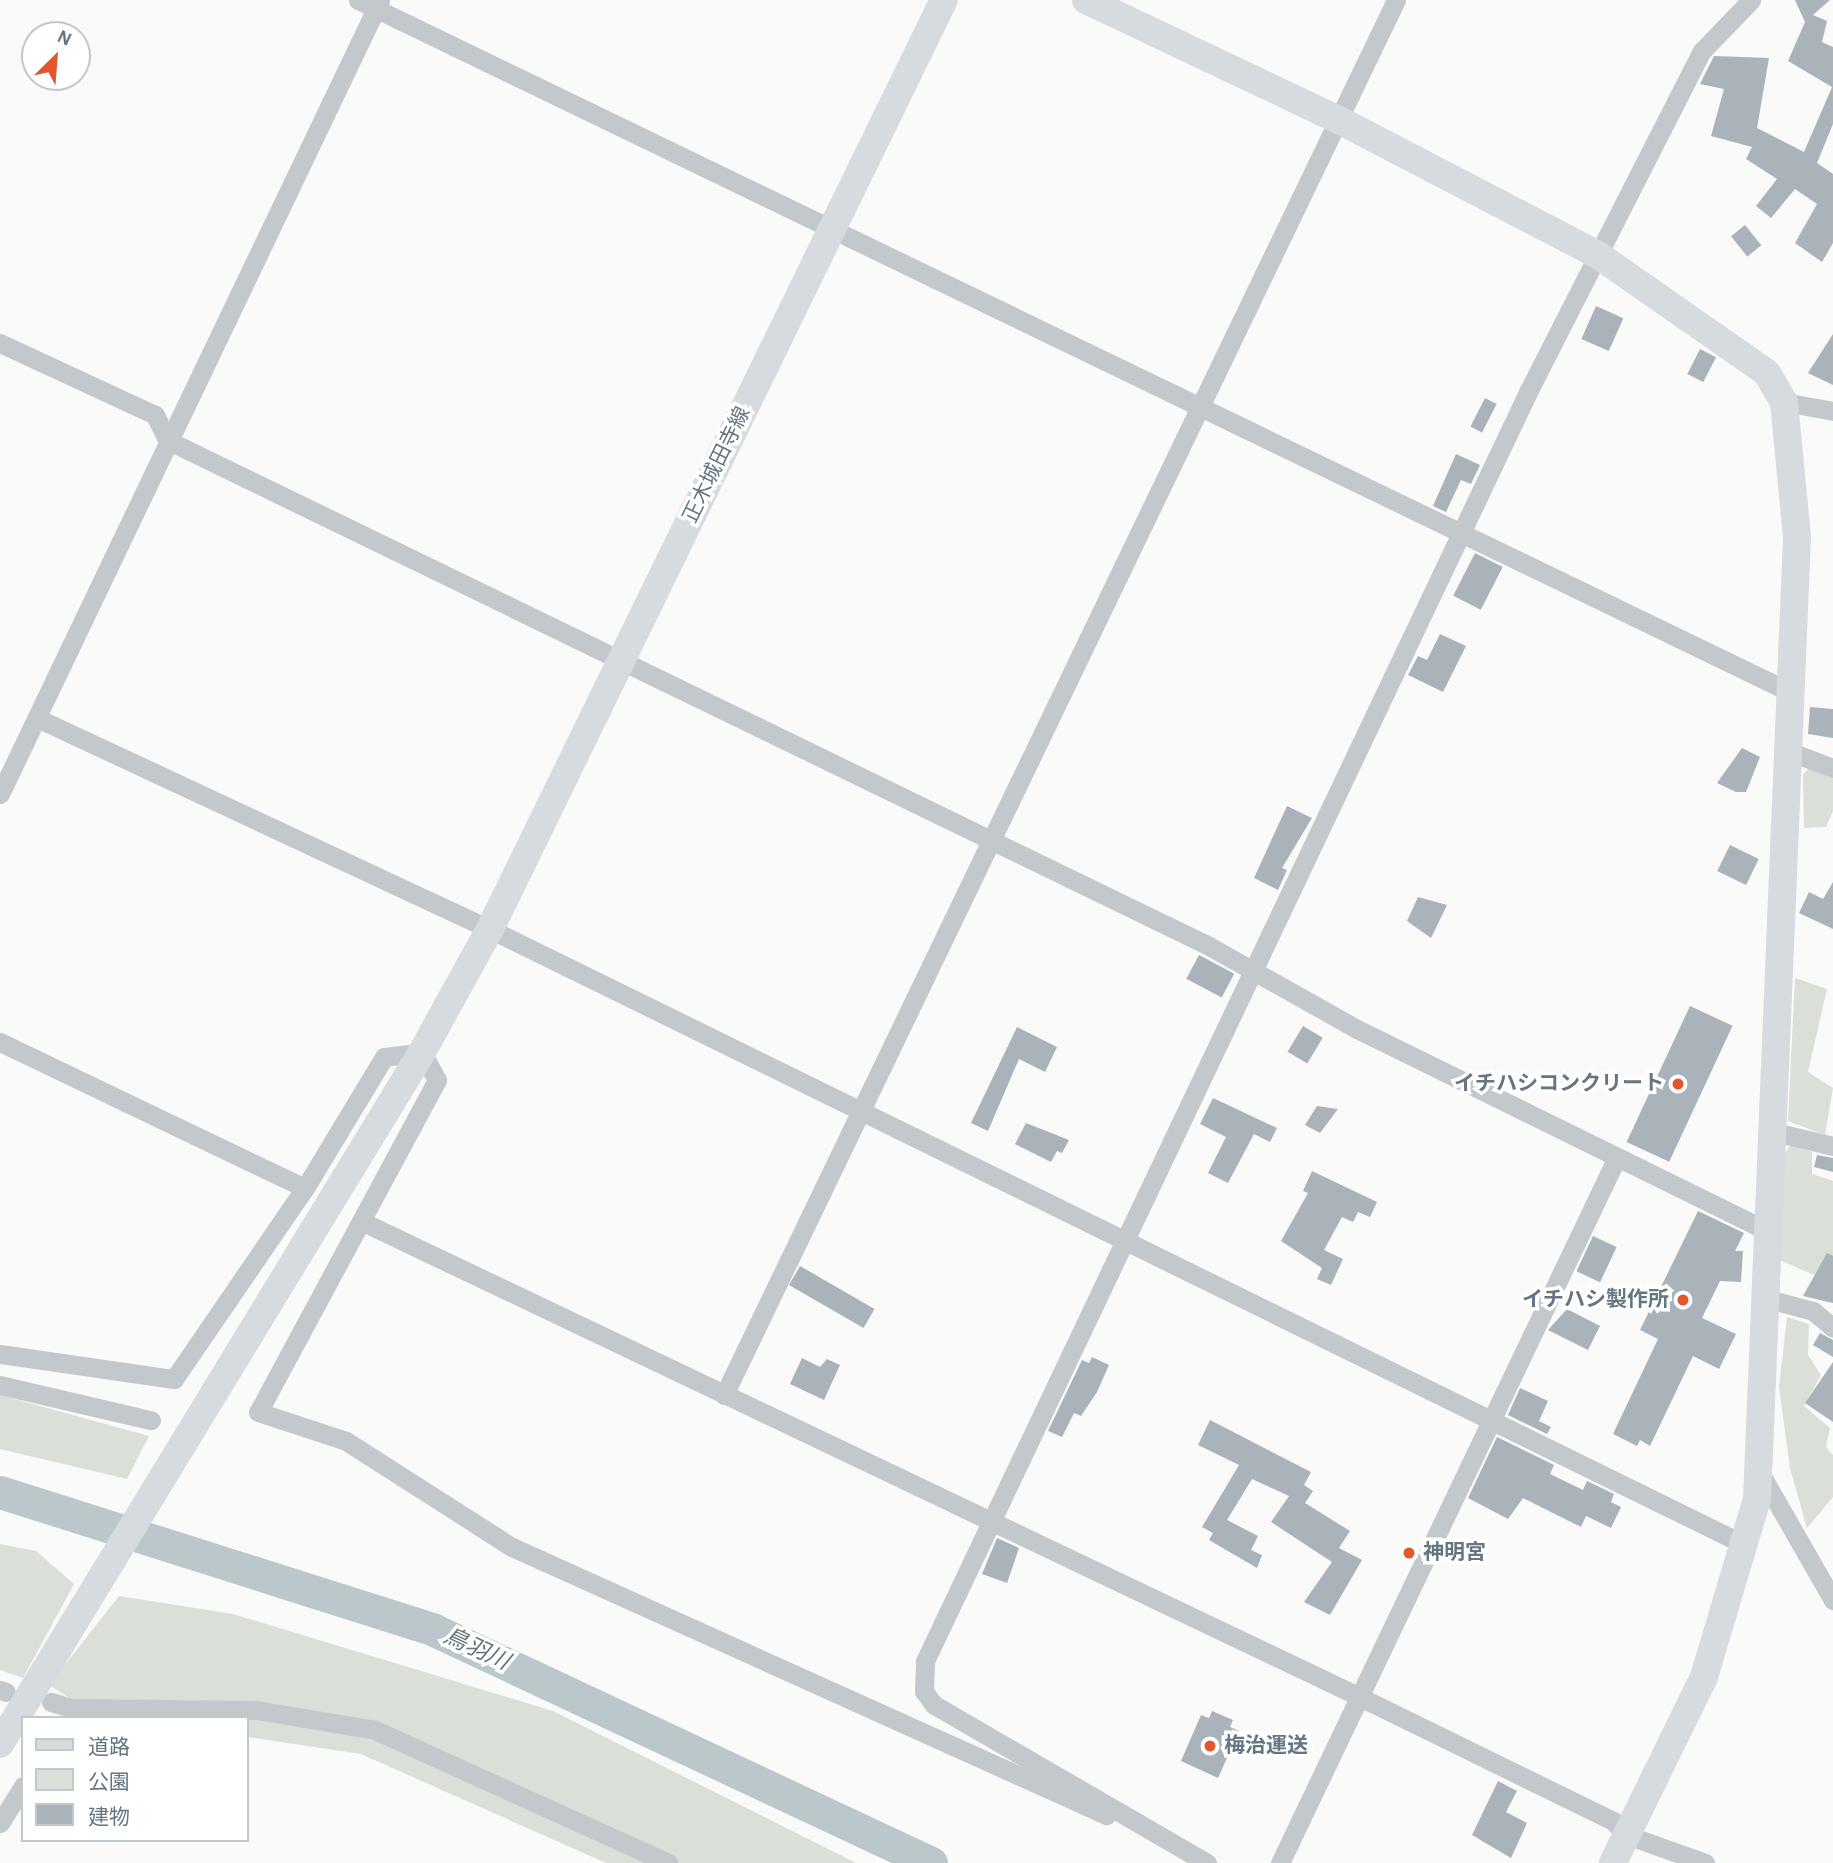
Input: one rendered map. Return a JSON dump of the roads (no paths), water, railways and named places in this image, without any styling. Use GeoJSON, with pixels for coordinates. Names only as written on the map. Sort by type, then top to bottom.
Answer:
{"type":"FeatureCollection","features":[{"type":"Feature","properties":{"kind":"street","name":"正木城田寺線"},"geometry":{"type":"LineString","coordinates":[[0,1744],[47,1661],[422,1052],[490,929],[944,0]]}},
{"type":"Feature","properties":{"kind":"street"},"geometry":{"type":"LineString","coordinates":[[1086,0],[1339,120],[1598,255],[1767,373],[1784,402],[1797,537],[1765,1230],[1768,1299],[1758,1470],[1747,1546],[1704,1677],[1613,1863]]}},
{"type":"Feature","properties":{"kind":"street"},"geometry":{"type":"LineString","coordinates":[[723,1395],[862,1115],[1396,0]]}},
{"type":"Feature","properties":{"kind":"street"},"geometry":{"type":"LineString","coordinates":[[1207,1863],[934,1705],[924,1691],[925,1661],[987,1522],[1124,1242],[1252,968],[1598,255],[1702,51],[1751,0]]}},
{"type":"Feature","properties":{"kind":"street"},"geometry":{"type":"LineString","coordinates":[[0,793],[371,3],[831,229],[1790,692]]}},
{"type":"Feature","properties":{"kind":"street"},"geometry":{"type":"LineString","coordinates":[[0,343],[155,415],[167,440],[1252,968],[1357,1029],[1765,1230]]}},
{"type":"Feature","properties":{"kind":"street"},"geometry":{"type":"LineString","coordinates":[[1784,402],[1833,411]]}},
{"type":"Feature","properties":{"kind":"street"},"geometry":{"type":"LineString","coordinates":[[37,718],[490,929],[862,1115],[1491,1418],[1747,1546]]}},
{"type":"Feature","properties":{"kind":"street"},"geometry":{"type":"LineString","coordinates":[[1788,751],[1833,768]]}},
{"type":"Feature","properties":{"kind":"street"},"geometry":{"type":"LineString","coordinates":[[0,1042],[305,1188]]}},
{"type":"Feature","properties":{"kind":"street"},"geometry":{"type":"LineString","coordinates":[[0,1354],[174,1379],[305,1188],[384,1057],[422,1052],[437,1080],[363,1222],[258,1412],[346,1441],[512,1547],[1187,1851]]}},
{"type":"Feature","properties":{"kind":"street"},"geometry":{"type":"LineString","coordinates":[[1770,1131],[1833,1146]]}},
{"type":"Feature","properties":{"kind":"street"},"geometry":{"type":"LineString","coordinates":[[1280,1863],[1617,1157]]}},
{"type":"Feature","properties":{"kind":"street"},"geometry":{"type":"LineString","coordinates":[[363,1222],[987,1522],[1360,1697],[1613,1821],[1627,1835],[1705,1863]]}},
{"type":"Feature","properties":{"kind":"street"},"geometry":{"type":"LineString","coordinates":[[1768,1299],[1813,1311],[1833,1328]]}},
{"type":"Feature","properties":{"kind":"street"},"geometry":{"type":"LineString","coordinates":[[0,1385],[151,1420]]}},
{"type":"Feature","properties":{"kind":"street"},"geometry":{"type":"LineString","coordinates":[[1758,1470],[1833,1600]]}},
{"type":"Feature","properties":{"kind":"street"},"geometry":{"type":"LineString","coordinates":[[51,1702],[69,1713],[256,1710],[375,1730],[668,1863]]}},
{"type":"Feature","properties":{"kind":"street"},"geometry":{"type":"LineString","coordinates":[[0,1823],[21,1789]]}},
{"type":"Feature","properties":{"kind":"waterway","name":"鳥羽川"},"geometry":{"type":"LineString","coordinates":[[0,1492],[434,1630],[931,1863]]}},
{"type":"Feature","properties":{"kind":"place","name":"イチハシコンクリート"},"geometry":{"type":"Point","coordinates":[1678,1084]}},
{"type":"Feature","properties":{"kind":"place","name":"イチハシ製作所"},"geometry":{"type":"Point","coordinates":[1683,1300]}},
{"type":"Feature","properties":{"kind":"place","name":"神明宮"},"geometry":{"type":"Point","coordinates":[1409,1553]}},
{"type":"Feature","properties":{"kind":"place","name":"梅治運送"},"geometry":{"type":"Point","coordinates":[1210,1746]}}]}
